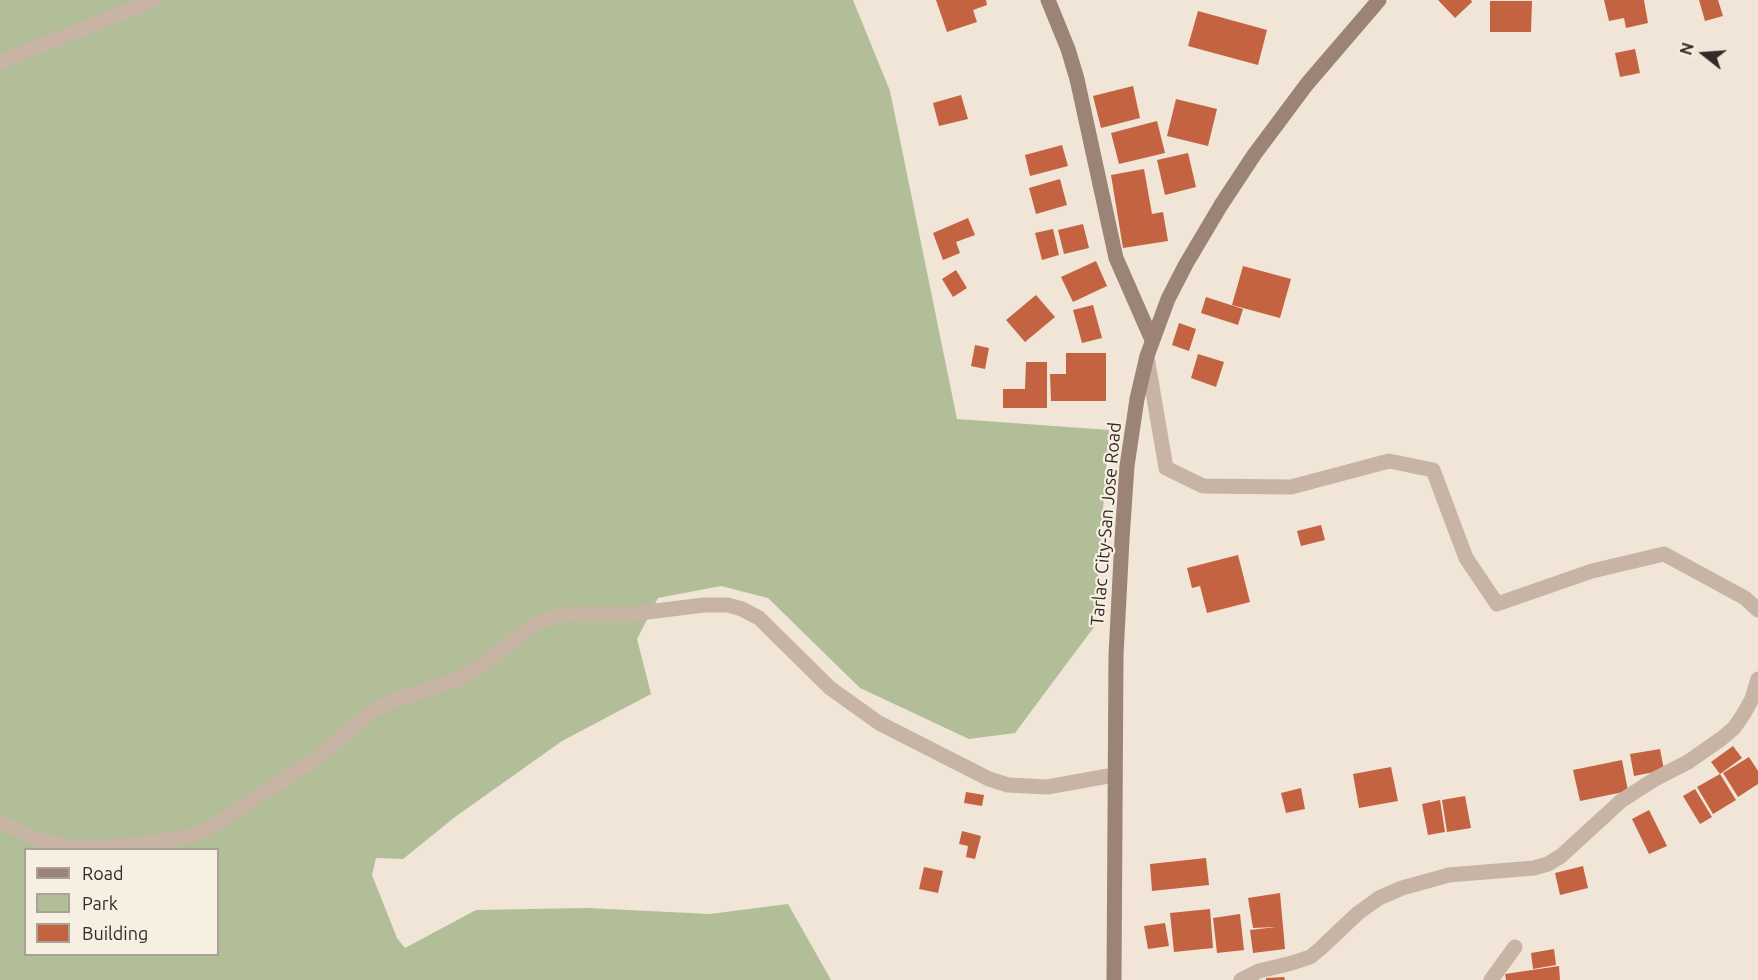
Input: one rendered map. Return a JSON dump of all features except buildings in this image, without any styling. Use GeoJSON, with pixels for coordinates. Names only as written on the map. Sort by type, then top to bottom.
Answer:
{"type":"FeatureCollection","features":[{"type":"Feature","properties":{"kind":"main road"},"geometry":{"type":"LineString","coordinates":[[1048,0],[1068,49],[1077,79],[1116,258],[1152,340]]}},
{"type":"Feature","properties":{"kind":"main road","name":"Tarlac City-San Jose Road"},"geometry":{"type":"LineString","coordinates":[[1114,980],[1116,655],[1125,497],[1137,399],[1147,356],[1186,264],[1221,205],[1254,155],[1307,84],[1379,0]]}},
{"type":"Feature","properties":{"kind":"street"},"geometry":{"type":"LineString","coordinates":[[0,62],[155,0]]}},
{"type":"Feature","properties":{"kind":"street"},"geometry":{"type":"LineString","coordinates":[[1147,356],[1166,468],[1203,486],[1291,487],[1389,461],[1433,470],[1466,558],[1497,604],[1592,571],[1664,554],[1745,598],[1758,610]]}},
{"type":"Feature","properties":{"kind":"street"},"geometry":{"type":"LineString","coordinates":[[0,822],[32,837],[69,847],[121,846],[173,840],[196,834],[216,824],[317,758],[373,711],[395,700],[459,679],[485,663],[538,622],[568,614],[631,614],[704,605],[728,605],[759,618],[830,688],[879,723],[989,779],[1008,785],[1047,787],[1114,775]]}},
{"type":"Feature","properties":{"kind":"street"},"geometry":{"type":"LineString","coordinates":[[1241,980],[1259,971],[1310,957],[1358,913],[1379,898],[1402,888],[1449,875],[1534,868],[1548,864],[1621,801],[1655,779],[1688,762],[1734,728],[1752,699],[1758,679]]}},
{"type":"Feature","properties":{"kind":"street"},"geometry":{"type":"LineString","coordinates":[[1491,980],[1515,947]]}},
{"type":"Feature","properties":{"kind":"green space"},"geometry":{"type":"Polygon","coordinates":[[[0,0],[853,0],[890,91],[957,419],[1109,430],[1094,627],[1015,733],[969,739],[860,688],[768,598],[721,586],[658,598],[637,639],[651,694],[562,741],[455,817],[403,859],[376,858],[372,875],[397,938],[405,948],[476,910],[587,908],[710,914],[788,904],[831,980],[0,980],[0,0]]]}}]}
